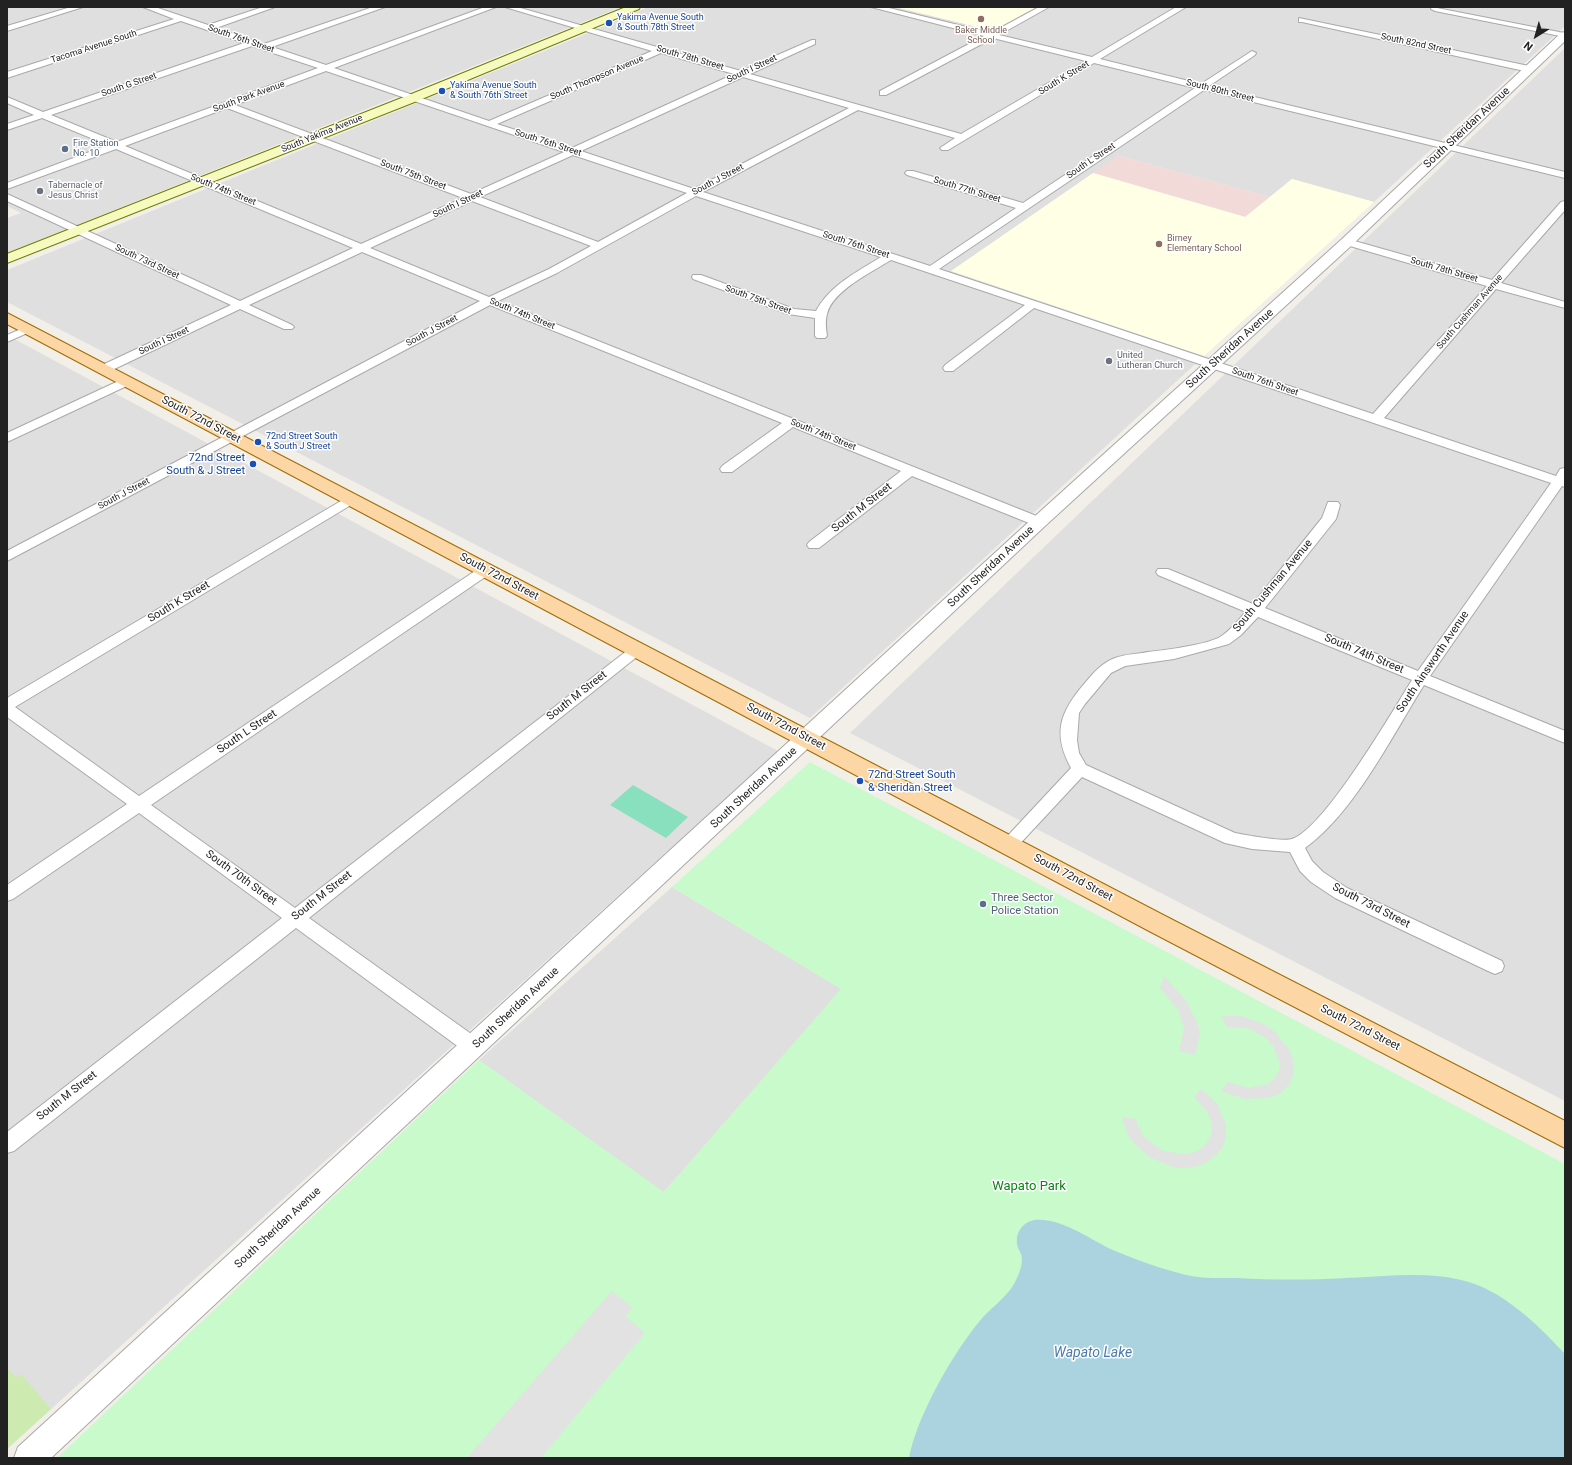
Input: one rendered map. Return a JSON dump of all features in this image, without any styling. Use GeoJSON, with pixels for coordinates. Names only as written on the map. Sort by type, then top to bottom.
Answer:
{"type":"FeatureCollection","features":[{"type":"Feature","properties":{"kind":"main road","name":"South Yakima Avenue"},"geometry":{"type":"LineString","coordinates":[[7,259],[413,98],[635,7]]}},
{"type":"Feature","properties":{"kind":"main road","name":"South 72nd Street"},"geometry":{"type":"LineString","coordinates":[[7,318],[1565,1135]]}},
{"type":"Feature","properties":{"kind":"street"},"geometry":{"type":"LineString","coordinates":[[7,29],[79,7]]}},
{"type":"Feature","properties":{"kind":"street"},"geometry":{"type":"LineString","coordinates":[[208,28],[271,7]]}},
{"type":"Feature","properties":{"kind":"street"},"geometry":{"type":"LineString","coordinates":[[264,47],[381,7]]}},
{"type":"Feature","properties":{"kind":"street","name":"South Park Avenue"},"geometry":{"type":"LineString","coordinates":[[7,186],[492,7]]}},
{"type":"Feature","properties":{"kind":"street","name":"South 78th Street"},"geometry":{"type":"LineString","coordinates":[[508,7],[744,73],[964,138]]}},
{"type":"Feature","properties":{"kind":"street","name":"South 80th Street"},"geometry":{"type":"LineString","coordinates":[[875,7],[1565,175]]}},
{"type":"Feature","properties":{"kind":"street"},"geometry":{"type":"LineString","coordinates":[[883,93],[1045,7]]}},
{"type":"Feature","properties":{"kind":"street","name":"South K Street"},"geometry":{"type":"LineString","coordinates":[[945,148],[1182,7]]}},
{"type":"Feature","properties":{"kind":"street","name":"South 76th Street"},"geometry":{"type":"LineString","coordinates":[[154,8],[181,19],[489,124],[932,270],[1375,420],[1563,479]]}},
{"type":"Feature","properties":{"kind":"street"},"geometry":{"type":"LineString","coordinates":[[1435,9],[1565,35]]}},
{"type":"Feature","properties":{"kind":"street","name":"Tacoma Avenue South"},"geometry":{"type":"LineString","coordinates":[[7,75],[181,19]]}},
{"type":"Feature","properties":{"kind":"street","name":"South 82nd Street"},"geometry":{"type":"LineString","coordinates":[[1302,20],[1529,69]]}},
{"type":"Feature","properties":{"kind":"street","name":"South Sheridan Avenue"},"geometry":{"type":"LineString","coordinates":[[29,1458],[1039,522],[1347,242],[1565,35]]}},
{"type":"Feature","properties":{"kind":"street","name":"South I Street"},"geometry":{"type":"LineString","coordinates":[[104,369],[572,151],[812,42]]}},
{"type":"Feature","properties":{"kind":"street","name":"South G Street"},"geometry":{"type":"LineString","coordinates":[[7,127],[251,43]]}},
{"type":"Feature","properties":{"kind":"street","name":"South Thompson Avenue"},"geometry":{"type":"LineString","coordinates":[[489,124],[661,50]]}},
{"type":"Feature","properties":{"kind":"street","name":"South L Street"},"geometry":{"type":"LineString","coordinates":[[932,270],[1252,53]]}},
{"type":"Feature","properties":{"kind":"street","name":"South 74th Street"},"geometry":{"type":"LineString","coordinates":[[7,100],[489,301],[1039,522]]}},
{"type":"Feature","properties":{"kind":"street","name":"South 75th Street"},"geometry":{"type":"LineString","coordinates":[[227,105],[598,245]]}},
{"type":"Feature","properties":{"kind":"street","name":"South J Street"},"geometry":{"type":"LineString","coordinates":[[7,557],[232,436],[489,301],[553,270],[695,192],[857,106]]}},
{"type":"Feature","properties":{"kind":"street","name":"South 77th Street"},"geometry":{"type":"LineString","coordinates":[[910,173],[1024,207]]}},
{"type":"Feature","properties":{"kind":"street","name":"South 73rd Street"},"geometry":{"type":"LineString","coordinates":[[7,198],[288,327]]}},
{"type":"Feature","properties":{"kind":"street","name":"South Cushman Avenue"},"geometry":{"type":"LineString","coordinates":[[1375,420],[1565,204]]}},
{"type":"Feature","properties":{"kind":"street","name":"South 78th Street"},"geometry":{"type":"LineString","coordinates":[[1347,242],[1565,305]]}},
{"type":"Feature","properties":{"kind":"street"},"geometry":{"type":"LineString","coordinates":[[821,336],[821,315],[825,305],[835,294],[890,256]]}},
{"type":"Feature","properties":{"kind":"street","name":"South 75th Street"},"geometry":{"type":"LineString","coordinates":[[697,277],[792,312],[821,315]]}},
{"type":"Feature","properties":{"kind":"street"},"geometry":{"type":"LineString","coordinates":[[948,368],[1033,304]]}},
{"type":"Feature","properties":{"kind":"street"},"geometry":{"type":"LineString","coordinates":[[7,338],[28,329]]}},
{"type":"Feature","properties":{"kind":"street"},"geometry":{"type":"LineString","coordinates":[[7,438],[127,381]]}},
{"type":"Feature","properties":{"kind":"street"},"geometry":{"type":"LineString","coordinates":[[728,469],[792,422]]}},
{"type":"Feature","properties":{"kind":"street","name":"South M Street"},"geometry":{"type":"LineString","coordinates":[[814,545],[910,471]]}},
{"type":"Feature","properties":{"kind":"street","name":"South Ainsworth Avenue"},"geometry":{"type":"LineString","coordinates":[[1295,846],[1312,834],[1328,819],[1365,767],[1421,678],[1563,479]]}},
{"type":"Feature","properties":{"kind":"street","name":"South K Street"},"geometry":{"type":"LineString","coordinates":[[7,705],[351,499]]}},
{"type":"Feature","properties":{"kind":"street","name":"South Cushman Avenue"},"geometry":{"type":"LineString","coordinates":[[1080,769],[1071,753],[1068,740],[1071,713],[1083,694],[1106,669],[1114,664],[1126,660],[1174,654],[1224,641],[1236,632],[1256,610],[1329,519],[1333,504]]}},
{"type":"Feature","properties":{"kind":"street","name":"South L Street"},"geometry":{"type":"LineString","coordinates":[[7,894],[486,570]]}},
{"type":"Feature","properties":{"kind":"street","name":"South 74th Street"},"geometry":{"type":"LineString","coordinates":[[1163,572],[1565,737]]}},
{"type":"Feature","properties":{"kind":"street","name":"South M Street"},"geometry":{"type":"LineString","coordinates":[[7,1144],[638,649]]}},
{"type":"Feature","properties":{"kind":"street","name":"South 70th Street"},"geometry":{"type":"LineString","coordinates":[[7,709],[474,1047]]}},
{"type":"Feature","properties":{"kind":"street"},"geometry":{"type":"LineString","coordinates":[[1009,844],[1080,769],[1231,838],[1252,843],[1295,846]]}},
{"type":"Feature","properties":{"kind":"street","name":"South 73rd Street"},"geometry":{"type":"LineString","coordinates":[[1295,846],[1306,866],[1317,877],[1341,893],[1495,966]]}},
{"type":"Feature","properties":{"kind":"shaded area"},"geometry":{"type":"Polygon","coordinates":[[[7,7],[621,7],[7,253],[7,218],[21,213],[7,206],[7,7]]]}},
{"type":"Feature","properties":{"kind":"shaded area"},"geometry":{"type":"Polygon","coordinates":[[[648,7],[895,7],[994,31],[1040,7],[1565,7],[1565,26],[1374,202],[1292,179],[1270,197],[1119,156],[952,271],[1204,356],[810,718],[7,302],[7,270],[581,36],[648,7]]]}},
{"type":"Feature","properties":{"kind":"shaded area","name":"Baker Middle School"},"geometry":{"type":"Polygon","coordinates":[[[895,7],[1040,7],[994,31],[895,7]]]}},
{"type":"Feature","properties":{"kind":"shaded area"},"geometry":{"type":"Polygon","coordinates":[[[1565,48],[1565,1101],[850,733],[1565,48]]]}},
{"type":"Feature","properties":{"kind":"shaded area"},"geometry":{"type":"Polygon","coordinates":[[[1119,156],[1270,197],[1246,217],[1093,173],[1119,156]]]}},
{"type":"Feature","properties":{"kind":"shaded area","name":"Birney Elementary School"},"geometry":{"type":"Polygon","coordinates":[[[1093,173],[1245,217],[1292,179],[1374,202],[1204,356],[951,271],[1093,173]]]}},
{"type":"Feature","properties":{"kind":"shaded area"},"geometry":{"type":"Polygon","coordinates":[[[7,335],[778,751],[7,1449],[7,335]]]}},
{"type":"Feature","properties":{"kind":"shaded area"},"geometry":{"type":"Polygon","coordinates":[[[672,887],[842,989],[663,1193],[479,1060],[672,887]]]}},
{"type":"Feature","properties":{"kind":"shaded area"},"geometry":{"type":"Polygon","coordinates":[[[1164,976],[1185,999],[1198,1024],[1200,1034],[1195,1055],[1179,1051],[1184,1029],[1179,1011],[1160,988],[1164,976]]]}},
{"type":"Feature","properties":{"kind":"shaded area"},"geometry":{"type":"Polygon","coordinates":[[[1241,1016],[1264,1024],[1274,1031],[1289,1049],[1293,1059],[1294,1069],[1292,1079],[1287,1087],[1279,1094],[1269,1098],[1245,1099],[1221,1091],[1228,1082],[1249,1088],[1268,1084],[1275,1078],[1279,1071],[1280,1063],[1273,1046],[1266,1038],[1247,1028],[1227,1027],[1221,1017],[1241,1016]]]}},
{"type":"Feature","properties":{"kind":"shaded area"},"geometry":{"type":"Polygon","coordinates":[[[1201,1089],[1217,1103],[1226,1125],[1226,1136],[1223,1146],[1209,1161],[1198,1166],[1186,1168],[1173,1167],[1149,1157],[1130,1139],[1122,1117],[1136,1119],[1144,1137],[1163,1151],[1185,1154],[1195,1152],[1203,1147],[1209,1140],[1212,1132],[1208,1113],[1194,1097],[1201,1089]]]}},
{"type":"Feature","properties":{"kind":"shaded area"},"geometry":{"type":"Polygon","coordinates":[[[612,1291],[632,1307],[626,1317],[645,1333],[541,1458],[467,1458],[612,1291]]]}},
{"type":"Feature","properties":{"kind":"green space","name":"Wapato Park"},"geometry":{"type":"Polygon","coordinates":[[[810,762],[1565,1164],[1565,1458],[57,1458],[479,1060],[664,1192],[841,989],[672,887],[810,762]]]}},
{"type":"Feature","properties":{"kind":"green space"},"geometry":{"type":"Polygon","coordinates":[[[633,785],[688,817],[666,838],[610,805],[633,785]]]}},
{"type":"Feature","properties":{"kind":"green space"},"geometry":{"type":"Polygon","coordinates":[[[7,1368],[16,1378],[21,1374],[51,1409],[7,1449],[7,1368]]]}},
{"type":"Feature","properties":{"kind":"water","name":"Wapato Lake"},"geometry":{"type":"Polygon","coordinates":[[[1034,1220],[1055,1222],[1076,1230],[1115,1251],[1177,1273],[1198,1277],[1292,1280],[1418,1275],[1447,1277],[1461,1280],[1491,1291],[1505,1299],[1531,1320],[1565,1354],[1565,1458],[909,1458],[920,1422],[950,1364],[961,1346],[984,1316],[1007,1294],[1014,1283],[1022,1263],[1022,1256],[1017,1243],[1018,1234],[1025,1224],[1034,1220]]]}},
{"type":"Feature","properties":{"kind":"place","name":"Baker Middle School"},"geometry":{"type":"Point","coordinates":[981,19]}},
{"type":"Feature","properties":{"kind":"place","name":"Yakima Avenue South & South 78th Street"},"geometry":{"type":"Point","coordinates":[609,23]}},
{"type":"Feature","properties":{"kind":"place","name":"Yakima Avenue South & South 76th Street"},"geometry":{"type":"Point","coordinates":[442,91]}},
{"type":"Feature","properties":{"kind":"place","name":"Fire Station No. 10"},"geometry":{"type":"Point","coordinates":[65,149]}},
{"type":"Feature","properties":{"kind":"place","name":"Tabernacle of Jesus Christ"},"geometry":{"type":"Point","coordinates":[40,191]}},
{"type":"Feature","properties":{"kind":"place","name":"Birney Elementary School"},"geometry":{"type":"Point","coordinates":[1159,244]}},
{"type":"Feature","properties":{"kind":"place","name":"United Lutheran Church"},"geometry":{"type":"Point","coordinates":[1109,361]}},
{"type":"Feature","properties":{"kind":"place","name":"72nd Street South & South J Street"},"geometry":{"type":"Point","coordinates":[258,442]}},
{"type":"Feature","properties":{"kind":"place","name":"72nd Street South & J Street"},"geometry":{"type":"Point","coordinates":[253,464]}},
{"type":"Feature","properties":{"kind":"place","name":"72nd Street South & Sheridan Street"},"geometry":{"type":"Point","coordinates":[860,781]}},
{"type":"Feature","properties":{"kind":"place","name":"Three Sector Police Station"},"geometry":{"type":"Point","coordinates":[983,904]}}]}
